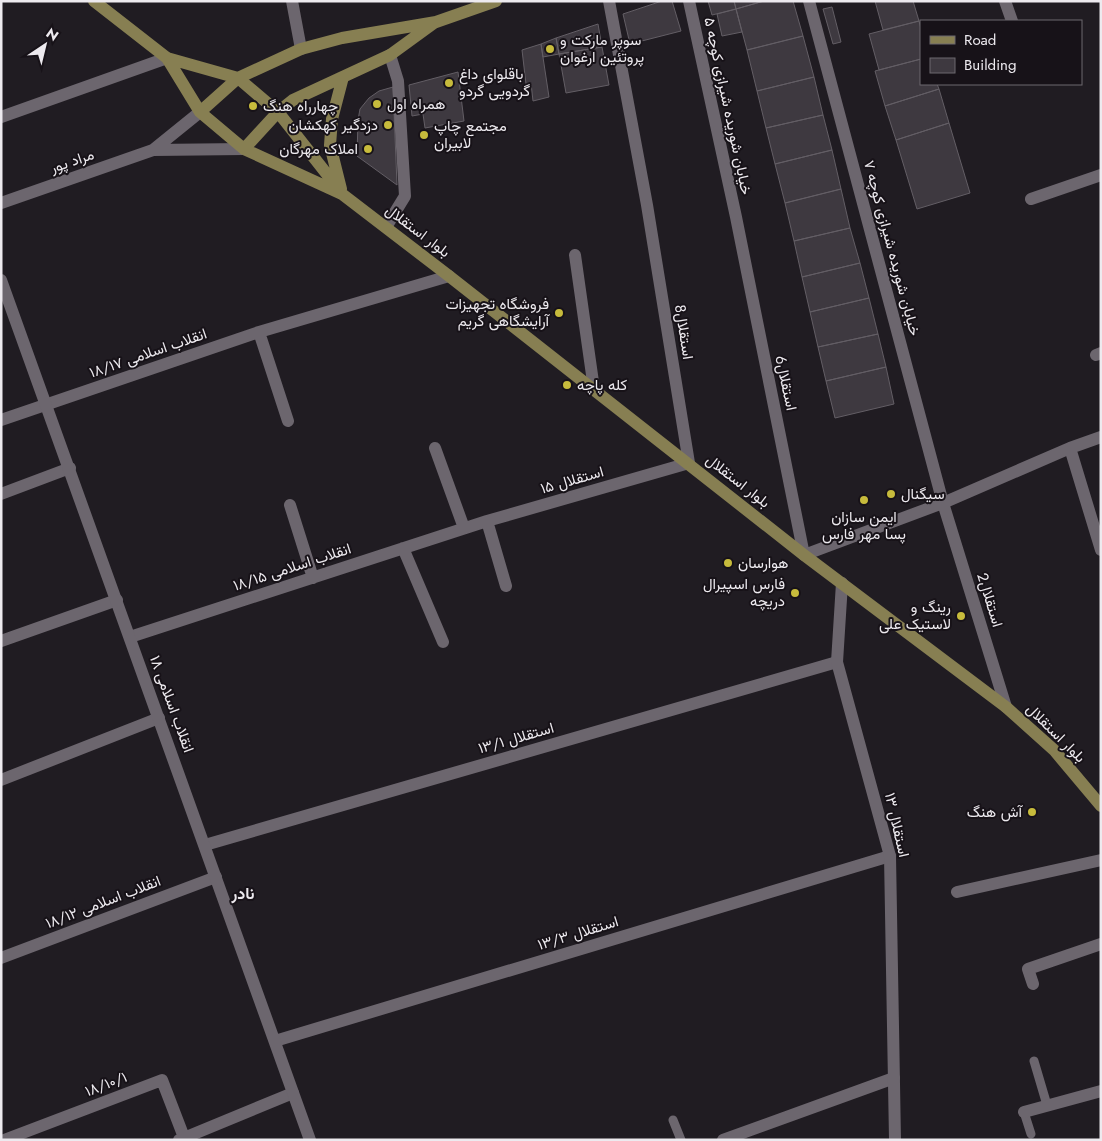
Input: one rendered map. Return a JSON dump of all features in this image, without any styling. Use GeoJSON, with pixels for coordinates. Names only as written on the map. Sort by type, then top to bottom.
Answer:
{"type":"FeatureCollection","features":[{"type":"Feature","properties":{"kind":"main road","name":"بلوار استقلال"},"geometry":{"type":"LineString","coordinates":[[94,1],[167,58],[200,112],[244,149],[342,194],[386,227],[804,555],[1006,707],[1054,750],[1101,806]]}},
{"type":"Feature","properties":{"kind":"main road"},"geometry":{"type":"LineString","coordinates":[[244,149],[278,112],[294,100],[390,55],[436,22],[472,6],[496,1]]}},
{"type":"Feature","properties":{"kind":"main road"},"geometry":{"type":"LineString","coordinates":[[200,112],[238,78],[301,49],[342,38],[436,22]]}},
{"type":"Feature","properties":{"kind":"main road","name":"بلوار استقلال"},"geometry":{"type":"LineString","coordinates":[[167,58],[238,78],[278,112],[342,194]]}},
{"type":"Feature","properties":{"kind":"main road"},"geometry":{"type":"LineString","coordinates":[[342,194],[330,146],[332,119],[343,77]]}},
{"type":"Feature","properties":{"kind":"street"},"geometry":{"type":"LineString","coordinates":[[292,1],[301,49]]}},
{"type":"Feature","properties":{"kind":"street","name":"استقلال8"},"geometry":{"type":"LineString","coordinates":[[609,1],[648,205],[689,463]]}},
{"type":"Feature","properties":{"kind":"street","name":"خیابان شوریده شیرازی کوچه ۵"},"geometry":{"type":"LineString","coordinates":[[689,1],[736,217]]}},
{"type":"Feature","properties":{"kind":"street","name":"خیابان شوریده شیرازی کوچه ۷"},"geometry":{"type":"LineString","coordinates":[[810,1],[943,503]]}},
{"type":"Feature","properties":{"kind":"street"},"geometry":{"type":"LineString","coordinates":[[1005,1],[1012,20]]}},
{"type":"Feature","properties":{"kind":"street"},"geometry":{"type":"LineString","coordinates":[[386,227],[405,196],[398,82],[390,55]]}},
{"type":"Feature","properties":{"kind":"street"},"geometry":{"type":"LineString","coordinates":[[1,117],[167,58]]}},
{"type":"Feature","properties":{"kind":"street","name":"مراد پور"},"geometry":{"type":"LineString","coordinates":[[154,150],[200,112]]}},
{"type":"Feature","properties":{"kind":"street","name":"مراد پور"},"geometry":{"type":"LineString","coordinates":[[1,203],[154,150],[244,149]]}},
{"type":"Feature","properties":{"kind":"street"},"geometry":{"type":"LineString","coordinates":[[1031,199],[1101,175]]}},
{"type":"Feature","properties":{"kind":"street","name":"استقلال6"},"geometry":{"type":"LineString","coordinates":[[736,217],[804,555]]}},
{"type":"Feature","properties":{"kind":"street"},"geometry":{"type":"LineString","coordinates":[[575,256],[594,389]]}},
{"type":"Feature","properties":{"kind":"street","name":"۱۸/۱۷ انقلاب اسلامی"},"geometry":{"type":"LineString","coordinates":[[1,420],[259,332],[449,276]]}},
{"type":"Feature","properties":{"kind":"street","name":"۱۸ انقلاب اسلامی"},"geometry":{"type":"LineString","coordinates":[[1,280],[310,1140]]}},
{"type":"Feature","properties":{"kind":"street"},"geometry":{"type":"LineString","coordinates":[[259,332],[288,421]]}},
{"type":"Feature","properties":{"kind":"street"},"geometry":{"type":"LineString","coordinates":[[804,555],[943,503],[1070,448],[1101,437]]}},
{"type":"Feature","properties":{"kind":"street"},"geometry":{"type":"LineString","coordinates":[[435,448],[464,528]]}},
{"type":"Feature","properties":{"kind":"street"},"geometry":{"type":"LineString","coordinates":[[1070,448],[1101,550]]}},
{"type":"Feature","properties":{"kind":"street","name":"۱۵ استقلال"},"geometry":{"type":"LineString","coordinates":[[464,528],[689,463]]}},
{"type":"Feature","properties":{"kind":"street"},"geometry":{"type":"LineString","coordinates":[[1,494],[70,468]]}},
{"type":"Feature","properties":{"kind":"street","name":"2استقلال"},"geometry":{"type":"LineString","coordinates":[[943,503],[1006,707]]}},
{"type":"Feature","properties":{"kind":"street"},"geometry":{"type":"LineString","coordinates":[[290,505],[313,578]]}},
{"type":"Feature","properties":{"kind":"street"},"geometry":{"type":"LineString","coordinates":[[487,521],[506,586]]}},
{"type":"Feature","properties":{"kind":"street","name":"۱۸/۱۵ انقلاب اسلامی"},"geometry":{"type":"LineString","coordinates":[[130,637],[464,528]]}},
{"type":"Feature","properties":{"kind":"street"},"geometry":{"type":"LineString","coordinates":[[403,548],[443,642]]}},
{"type":"Feature","properties":{"kind":"street","name":"۱۳ استقلال"},"geometry":{"type":"LineString","coordinates":[[842,583],[837,662],[890,856],[895,1140]]}},
{"type":"Feature","properties":{"kind":"street"},"geometry":{"type":"LineString","coordinates":[[1,641],[117,600]]}},
{"type":"Feature","properties":{"kind":"street","name":"۱۳/۱ استقلال"},"geometry":{"type":"LineString","coordinates":[[205,845],[837,662]]}},
{"type":"Feature","properties":{"kind":"street"},"geometry":{"type":"LineString","coordinates":[[1,780],[159,718]]}},
{"type":"Feature","properties":{"kind":"street","name":"۱۳/۳ استقلال"},"geometry":{"type":"LineString","coordinates":[[275,1041],[890,856]]}},
{"type":"Feature","properties":{"kind":"street"},"geometry":{"type":"LineString","coordinates":[[957,892],[1101,860]]}},
{"type":"Feature","properties":{"kind":"street","name":"۱۸/۱۲ انقلاب اسلامی"},"geometry":{"type":"LineString","coordinates":[[1,958],[216,877]]}},
{"type":"Feature","properties":{"kind":"street"},"geometry":{"type":"LineString","coordinates":[[1032,984],[1028,969],[1101,944]]}},
{"type":"Feature","properties":{"kind":"street"},"geometry":{"type":"LineString","coordinates":[[723,1140],[742,1137],[894,1078]]}},
{"type":"Feature","properties":{"kind":"street","name":"۱۸/۱۰/۱"},"geometry":{"type":"LineString","coordinates":[[4,1140],[162,1080],[183,1139]]}},
{"type":"Feature","properties":{"kind":"street"},"geometry":{"type":"LineString","coordinates":[[1024,1112],[1101,1091]]}},
{"type":"Feature","properties":{"kind":"street"},"geometry":{"type":"LineString","coordinates":[[183,1139],[293,1093]]}},
{"type":"Feature","properties":{"kind":"lane"},"geometry":{"type":"LineString","coordinates":[[1034,1060],[1047,1105]]}},
{"type":"Feature","properties":{"kind":"lane"},"geometry":{"type":"LineString","coordinates":[[1024,1112],[1031,1134]]}},
{"type":"Feature","properties":{"kind":"lane"},"geometry":{"type":"LineString","coordinates":[[673,1120],[681,1140]]}},
{"type":"Feature","properties":{"kind":"building"},"geometry":{"type":"Polygon","coordinates":[[[662,1],[672,1],[681,31],[630,44],[623,14],[662,1]]]}},
{"type":"Feature","properties":{"kind":"building"},"geometry":{"type":"Polygon","coordinates":[[[708,1],[734,1],[736,9],[712,15],[708,1]]]}},
{"type":"Feature","properties":{"kind":"building"},"geometry":{"type":"Polygon","coordinates":[[[734,1],[764,1],[736,9],[734,1]]]}},
{"type":"Feature","properties":{"kind":"building"},"geometry":{"type":"Polygon","coordinates":[[[764,1],[793,1],[803,36],[747,50],[736,9],[764,1]]]}},
{"type":"Feature","properties":{"kind":"building"},"geometry":{"type":"Polygon","coordinates":[[[875,1],[913,1],[919,21],[883,30],[875,1]]]}},
{"type":"Feature","properties":{"kind":"building"},"geometry":{"type":"Polygon","coordinates":[[[832,7],[841,42],[833,44],[823,9],[832,7]]]}},
{"type":"Feature","properties":{"kind":"building"},"geometry":{"type":"Polygon","coordinates":[[[736,9],[742,32],[722,36],[717,14],[736,9]]]}},
{"type":"Feature","properties":{"kind":"building"},"geometry":{"type":"Polygon","coordinates":[[[919,21],[920,59],[879,70],[869,34],[919,21]]]}},
{"type":"Feature","properties":{"kind":"building"},"geometry":{"type":"Polygon","coordinates":[[[598,24],[602,47],[559,54],[556,38],[598,24]]]}},
{"type":"Feature","properties":{"kind":"building"},"geometry":{"type":"Polygon","coordinates":[[[803,36],[814,77],[757,91],[747,50],[803,36]]]}},
{"type":"Feature","properties":{"kind":"building"},"geometry":{"type":"Polygon","coordinates":[[[556,38],[559,54],[543,57],[541,44],[556,38]]]}},
{"type":"Feature","properties":{"kind":"building"},"geometry":{"type":"Polygon","coordinates":[[[541,44],[549,97],[533,101],[531,83],[526,84],[522,50],[541,44]]]}},
{"type":"Feature","properties":{"kind":"building"},"geometry":{"type":"Polygon","coordinates":[[[602,47],[609,85],[566,93],[559,54],[602,47]]]}},
{"type":"Feature","properties":{"kind":"building"},"geometry":{"type":"Polygon","coordinates":[[[920,59],[920,85],[937,85],[939,89],[885,106],[875,71],[920,59]]]}},
{"type":"Feature","properties":{"kind":"building"},"geometry":{"type":"Polygon","coordinates":[[[458,72],[464,121],[425,128],[423,114],[412,116],[409,85],[458,72]]]}},
{"type":"Feature","properties":{"kind":"building"},"geometry":{"type":"Polygon","coordinates":[[[814,77],[823,115],[766,128],[757,91],[814,77]]]}},
{"type":"Feature","properties":{"kind":"building"},"geometry":{"type":"Polygon","coordinates":[[[393,87],[397,185],[357,156],[360,109],[369,98],[379,91],[393,87]]]}},
{"type":"Feature","properties":{"kind":"building"},"geometry":{"type":"Polygon","coordinates":[[[939,89],[949,123],[896,140],[885,106],[939,89]]]}},
{"type":"Feature","properties":{"kind":"building"},"geometry":{"type":"Polygon","coordinates":[[[823,115],[832,150],[775,164],[766,128],[823,115]]]}},
{"type":"Feature","properties":{"kind":"building"},"geometry":{"type":"Polygon","coordinates":[[[949,123],[970,193],[917,209],[896,140],[949,123]]]}},
{"type":"Feature","properties":{"kind":"building"},"geometry":{"type":"Polygon","coordinates":[[[832,150],[841,189],[785,203],[775,164],[832,150]]]}},
{"type":"Feature","properties":{"kind":"building"},"geometry":{"type":"Polygon","coordinates":[[[841,189],[850,228],[794,241],[785,203],[841,189]]]}},
{"type":"Feature","properties":{"kind":"building"},"geometry":{"type":"Polygon","coordinates":[[[850,228],[860,263],[802,277],[794,241],[850,228]]]}},
{"type":"Feature","properties":{"kind":"building"},"geometry":{"type":"Polygon","coordinates":[[[860,263],[869,298],[810,312],[802,277],[860,263]]]}},
{"type":"Feature","properties":{"kind":"building"},"geometry":{"type":"Polygon","coordinates":[[[869,298],[878,334],[818,347],[810,312],[869,298]]]}},
{"type":"Feature","properties":{"kind":"building"},"geometry":{"type":"Polygon","coordinates":[[[878,334],[886,367],[826,381],[818,347],[878,334]]]}},
{"type":"Feature","properties":{"kind":"building"},"geometry":{"type":"Polygon","coordinates":[[[886,367],[894,404],[835,418],[826,381],[886,367]]]}},
{"type":"Feature","properties":{"kind":"place","name":"سوپر مارکت و پروتئین ارغوان"},"geometry":{"type":"Point","coordinates":[550,49]}},
{"type":"Feature","properties":{"kind":"place","name":"باقلوای داغ گردویی گردو"},"geometry":{"type":"Point","coordinates":[449,83]}},
{"type":"Feature","properties":{"kind":"place","name":"همراه اول"},"geometry":{"type":"Point","coordinates":[377,104]}},
{"type":"Feature","properties":{"kind":"place","name":"چهارراه هنگ"},"geometry":{"type":"Point","coordinates":[253,106]}},
{"type":"Feature","properties":{"kind":"place","name":"دزدگیر کهکشان"},"geometry":{"type":"Point","coordinates":[388,125]}},
{"type":"Feature","properties":{"kind":"place","name":"مجتمع چاپ لابيران"},"geometry":{"type":"Point","coordinates":[424,135]}},
{"type":"Feature","properties":{"kind":"place","name":"املاک مهرگان"},"geometry":{"type":"Point","coordinates":[368,149]}},
{"type":"Feature","properties":{"kind":"place","name":"فروشگاه تجهیزات آرایشگاهی گریم"},"geometry":{"type":"Point","coordinates":[559,313]}},
{"type":"Feature","properties":{"kind":"place","name":"کله پاچه"},"geometry":{"type":"Point","coordinates":[567,385]}},
{"type":"Feature","properties":{"kind":"place","name":"سیگنال"},"geometry":{"type":"Point","coordinates":[891,494]}},
{"type":"Feature","properties":{"kind":"place","name":"ایمن سازان پسا مهر فارس"},"geometry":{"type":"Point","coordinates":[864,500]}},
{"type":"Feature","properties":{"kind":"place","name":"هوارسان"},"geometry":{"type":"Point","coordinates":[728,563]}},
{"type":"Feature","properties":{"kind":"place","name":"فارس اسپیرال دریچه"},"geometry":{"type":"Point","coordinates":[795,593]}},
{"type":"Feature","properties":{"kind":"place","name":"رینگ و لاستیک علی"},"geometry":{"type":"Point","coordinates":[961,616]}},
{"type":"Feature","properties":{"kind":"place","name":"آش هنگ"},"geometry":{"type":"Point","coordinates":[1032,812]}},
{"type":"Feature","properties":{"kind":"district","name":"نادر"},"geometry":{"type":"Point","coordinates":[243,893]}}]}
